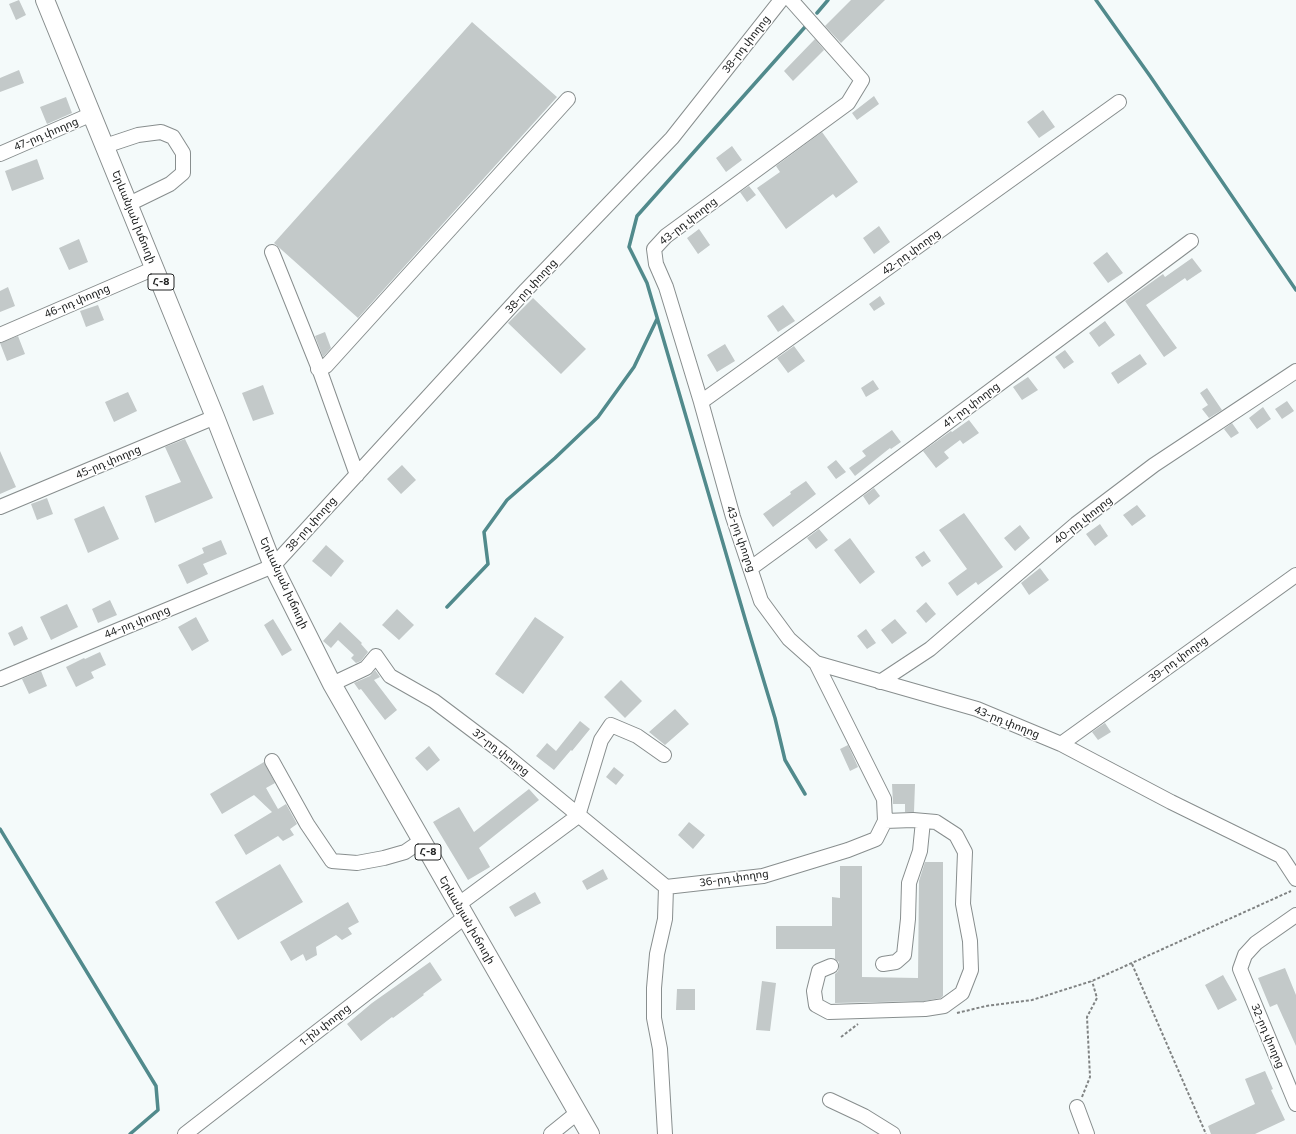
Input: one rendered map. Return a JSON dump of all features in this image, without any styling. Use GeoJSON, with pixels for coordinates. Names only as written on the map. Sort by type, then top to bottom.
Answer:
{"type":"FeatureCollection","features":[{"type":"Feature","properties":{"kind":"main road","name":"Երևանյան խճուղի"},"geometry":{"type":"LineString","coordinates":[[45,0],[155,268],[273,566],[332,684],[590,1134]]}},
{"type":"Feature","properties":{"kind":"street","name":"38-րդ փողոց"},"geometry":{"type":"LineString","coordinates":[[273,566],[526,290],[672,138],[781,0]]}},
{"type":"Feature","properties":{"kind":"street","name":"43-րդ փողոց"},"geometry":{"type":"LineString","coordinates":[[791,0],[862,80],[848,103],[666,236],[654,249],[656,264],[666,287],[702,402],[733,518],[761,601],[789,639],[816,662],[880,682],[977,709],[1061,744],[1171,802],[1281,856],[1296,879]]}},
{"type":"Feature","properties":{"kind":"street"},"geometry":{"type":"LineString","coordinates":[[318,369],[326,366],[568,99]]}},
{"type":"Feature","properties":{"kind":"street","name":"42-րդ փողոց"},"geometry":{"type":"LineString","coordinates":[[702,402],[1119,102]]}},
{"type":"Feature","properties":{"kind":"street","name":"47-րդ փողոց"},"geometry":{"type":"LineString","coordinates":[[0,154],[92,114]]}},
{"type":"Feature","properties":{"kind":"street"},"geometry":{"type":"LineString","coordinates":[[105,146],[138,135],[161,132],[173,137],[183,153],[183,173],[170,184],[129,204]]}},
{"type":"Feature","properties":{"kind":"street","name":"41-րդ փողոց"},"geometry":{"type":"LineString","coordinates":[[751,568],[1191,241]]}},
{"type":"Feature","properties":{"kind":"street"},"geometry":{"type":"LineString","coordinates":[[272,252],[318,369],[357,475]]}},
{"type":"Feature","properties":{"kind":"street","name":"46-րդ փողոց"},"geometry":{"type":"LineString","coordinates":[[0,335],[155,268]]}},
{"type":"Feature","properties":{"kind":"street","name":"40-րդ փողոց"},"geometry":{"type":"LineString","coordinates":[[880,682],[930,649],[1076,524],[1142,474],[1296,371]]}},
{"type":"Feature","properties":{"kind":"street","name":"45-րդ փողոց"},"geometry":{"type":"LineString","coordinates":[[0,507],[215,417]]}},
{"type":"Feature","properties":{"kind":"street","name":"44-րդ փողոց"},"geometry":{"type":"LineString","coordinates":[[0,679],[273,566]]}},
{"type":"Feature","properties":{"kind":"street","name":"39-րդ փողոց"},"geometry":{"type":"LineString","coordinates":[[1061,744],[1296,575]]}},
{"type":"Feature","properties":{"kind":"street","name":"37-րդ փողոց"},"geometry":{"type":"LineString","coordinates":[[332,684],[366,668],[376,656],[390,676],[434,701],[504,753],[578,816],[666,887]]}},
{"type":"Feature","properties":{"kind":"street","name":"36-րդ փողոց"},"geometry":{"type":"LineString","coordinates":[[666,887],[763,876],[848,850],[876,839],[885,821],[884,799],[816,662]]}},
{"type":"Feature","properties":{"kind":"street"},"geometry":{"type":"LineString","coordinates":[[578,816],[601,740],[611,725],[638,736],[664,755]]}},
{"type":"Feature","properties":{"kind":"street"},"geometry":{"type":"LineString","coordinates":[[272,761],[307,824],[332,861],[357,863],[384,858],[405,852],[421,841]]}},
{"type":"Feature","properties":{"kind":"street","name":"1-ին փողոց"},"geometry":{"type":"LineString","coordinates":[[191,1132],[578,816]]}},
{"type":"Feature","properties":{"kind":"street"},"geometry":{"type":"LineString","coordinates":[[831,966],[819,971],[814,991],[816,1005],[829,1012],[925,1009],[944,1006],[962,994],[971,970],[970,941],[963,904],[966,852],[956,835],[936,822],[885,821]]}},
{"type":"Feature","properties":{"kind":"street"},"geometry":{"type":"LineString","coordinates":[[883,964],[896,962],[904,955],[908,919],[909,883],[920,850],[923,821]]}},
{"type":"Feature","properties":{"kind":"street"},"geometry":{"type":"LineString","coordinates":[[665,1134],[660,1049],[654,1018],[654,995],[657,954],[665,919],[666,887]]}},
{"type":"Feature","properties":{"kind":"street","name":"32-րդ փողոց"},"geometry":{"type":"LineString","coordinates":[[1296,915],[1256,943],[1245,954],[1240,968],[1296,1104]]}},
{"type":"Feature","properties":{"kind":"street"},"geometry":{"type":"LineString","coordinates":[[830,1100],[864,1116],[893,1134]]}},
{"type":"Feature","properties":{"kind":"street"},"geometry":{"type":"LineString","coordinates":[[1077,1107],[1087,1134]]}},
{"type":"Feature","properties":{"kind":"street"},"geometry":{"type":"LineString","coordinates":[[551,1134],[578,1113]]}},
{"type":"Feature","properties":{"kind":"path"},"geometry":{"type":"LineString","coordinates":[[952,1014],[986,1006],[1032,1000],[1092,981],[1296,889]]}},
{"type":"Feature","properties":{"kind":"path"},"geometry":{"type":"LineString","coordinates":[[1132,964],[1206,1134]]}},
{"type":"Feature","properties":{"kind":"path"},"geometry":{"type":"LineString","coordinates":[[1077,1107],[1090,1077],[1087,1016],[1097,998],[1092,981]]}},
{"type":"Feature","properties":{"kind":"path"},"geometry":{"type":"LineString","coordinates":[[841,1037],[859,1024]]}},
{"type":"Feature","properties":{"kind":"building"},"geometry":{"type":"Polygon","coordinates":[[[19,0],[26,15],[16,20],[9,4],[19,0]]]}},
{"type":"Feature","properties":{"kind":"building"},"geometry":{"type":"Polygon","coordinates":[[[851,0],[885,0],[841,43],[825,26],[851,0]]]}},
{"type":"Feature","properties":{"kind":"building"},"geometry":{"type":"Polygon","coordinates":[[[472,22],[557,97],[358,318],[274,243],[472,22]]]}},
{"type":"Feature","properties":{"kind":"building"},"geometry":{"type":"Polygon","coordinates":[[[815,39],[824,50],[793,81],[784,71],[815,39]]]}},
{"type":"Feature","properties":{"kind":"building"},"geometry":{"type":"Polygon","coordinates":[[[19,70],[24,83],[0,92],[0,78],[19,70]]]}},
{"type":"Feature","properties":{"kind":"building"},"geometry":{"type":"Polygon","coordinates":[[[874,96],[879,104],[857,120],[852,113],[874,96]]]}},
{"type":"Feature","properties":{"kind":"building"},"geometry":{"type":"Polygon","coordinates":[[[66,97],[72,113],[47,124],[40,107],[66,97]]]}},
{"type":"Feature","properties":{"kind":"building"},"geometry":{"type":"Polygon","coordinates":[[[1043,110],[1055,127],[1039,138],[1027,122],[1043,110]]]}},
{"type":"Feature","properties":{"kind":"building"},"geometry":{"type":"Polygon","coordinates":[[[822,132],[858,182],[836,198],[833,194],[786,229],[757,188],[780,172],[776,166],[822,132]]]}},
{"type":"Feature","properties":{"kind":"building"},"geometry":{"type":"Polygon","coordinates":[[[732,146],[742,160],[726,172],[716,158],[732,146]]]}},
{"type":"Feature","properties":{"kind":"building"},"geometry":{"type":"Polygon","coordinates":[[[37,159],[44,179],[12,191],[5,171],[37,159]]]}},
{"type":"Feature","properties":{"kind":"building"},"geometry":{"type":"Polygon","coordinates":[[[749,186],[756,195],[747,202],[740,192],[749,186]]]}},
{"type":"Feature","properties":{"kind":"building"},"geometry":{"type":"Polygon","coordinates":[[[879,226],[890,242],[874,254],[863,238],[879,226]]]}},
{"type":"Feature","properties":{"kind":"building"},"geometry":{"type":"Polygon","coordinates":[[[699,229],[710,245],[698,254],[687,238],[699,229]]]}},
{"type":"Feature","properties":{"kind":"building"},"geometry":{"type":"Polygon","coordinates":[[[79,239],[88,262],[69,270],[59,248],[79,239]]]}},
{"type":"Feature","properties":{"kind":"building"},"geometry":{"type":"Polygon","coordinates":[[[1107,252],[1123,273],[1108,283],[1093,263],[1107,252]]]}},
{"type":"Feature","properties":{"kind":"building"},"geometry":{"type":"Polygon","coordinates":[[[1192,258],[1202,271],[1187,281],[1185,278],[1146,305],[1177,348],[1164,357],[1125,301],[1163,274],[1165,277],[1192,258]]]}},
{"type":"Feature","properties":{"kind":"building"},"geometry":{"type":"Polygon","coordinates":[[[8,287],[15,306],[0,312],[0,291],[8,287]]]}},
{"type":"Feature","properties":{"kind":"building"},"geometry":{"type":"Polygon","coordinates":[[[880,296],[885,304],[874,311],[869,304],[880,296]]]}},
{"type":"Feature","properties":{"kind":"building"},"geometry":{"type":"Polygon","coordinates":[[[533,298],[586,349],[561,374],[508,323],[533,298]]]}},
{"type":"Feature","properties":{"kind":"building"},"geometry":{"type":"Polygon","coordinates":[[[98,305],[104,320],[86,327],[80,311],[98,305]]]}},
{"type":"Feature","properties":{"kind":"building"},"geometry":{"type":"Polygon","coordinates":[[[783,305],[795,321],[778,332],[767,316],[783,305]]]}},
{"type":"Feature","properties":{"kind":"building"},"geometry":{"type":"Polygon","coordinates":[[[1105,321],[1115,335],[1099,347],[1089,333],[1105,321]]]}},
{"type":"Feature","properties":{"kind":"building"},"geometry":{"type":"Polygon","coordinates":[[[325,332],[331,348],[323,357],[315,336],[325,332]]]}},
{"type":"Feature","properties":{"kind":"building"},"geometry":{"type":"Polygon","coordinates":[[[18,336],[25,354],[7,361],[0,343],[18,336]]]}},
{"type":"Feature","properties":{"kind":"building"},"geometry":{"type":"Polygon","coordinates":[[[725,344],[735,361],[717,372],[707,355],[725,344]]]}},
{"type":"Feature","properties":{"kind":"building"},"geometry":{"type":"Polygon","coordinates":[[[794,346],[805,361],[788,373],[777,358],[794,346]]]}},
{"type":"Feature","properties":{"kind":"building"},"geometry":{"type":"Polygon","coordinates":[[[1065,350],[1074,362],[1064,369],[1055,357],[1065,350]]]}},
{"type":"Feature","properties":{"kind":"building"},"geometry":{"type":"Polygon","coordinates":[[[1140,354],[1147,364],[1118,384],[1111,373],[1140,354]]]}},
{"type":"Feature","properties":{"kind":"building"},"geometry":{"type":"Polygon","coordinates":[[[1028,377],[1038,390],[1022,400],[1013,387],[1028,377]]]}},
{"type":"Feature","properties":{"kind":"building"},"geometry":{"type":"Polygon","coordinates":[[[873,380],[879,389],[866,397],[861,388],[873,380]]]}},
{"type":"Feature","properties":{"kind":"building"},"geometry":{"type":"Polygon","coordinates":[[[263,385],[274,414],[253,421],[242,393],[263,385]]]}},
{"type":"Feature","properties":{"kind":"building"},"geometry":{"type":"Polygon","coordinates":[[[1207,388],[1222,410],[1209,418],[1202,409],[1208,405],[1200,393],[1207,388]]]}},
{"type":"Feature","properties":{"kind":"building"},"geometry":{"type":"Polygon","coordinates":[[[128,392],[137,411],[114,422],[105,402],[128,392]]]}},
{"type":"Feature","properties":{"kind":"building"},"geometry":{"type":"Polygon","coordinates":[[[1287,401],[1294,411],[1282,419],[1275,409],[1287,401]]]}},
{"type":"Feature","properties":{"kind":"building"},"geometry":{"type":"Polygon","coordinates":[[[1263,407],[1271,419],[1257,429],[1249,418],[1263,407]]]}},
{"type":"Feature","properties":{"kind":"building"},"geometry":{"type":"Polygon","coordinates":[[[969,420],[979,433],[963,444],[960,440],[944,452],[949,458],[936,468],[923,451],[969,420]]]}},
{"type":"Feature","properties":{"kind":"building"},"geometry":{"type":"Polygon","coordinates":[[[1232,423],[1239,433],[1231,438],[1224,429],[1232,423]]]}},
{"type":"Feature","properties":{"kind":"building"},"geometry":{"type":"Polygon","coordinates":[[[892,430],[901,442],[891,449],[890,448],[855,476],[849,468],[866,456],[862,451],[892,430]]]}},
{"type":"Feature","properties":{"kind":"building"},"geometry":{"type":"Polygon","coordinates":[[[185,439],[213,498],[155,523],[145,496],[181,482],[165,447],[185,439]]]}},
{"type":"Feature","properties":{"kind":"building"},"geometry":{"type":"Polygon","coordinates":[[[0,451],[16,487],[0,494],[0,451]]]}},
{"type":"Feature","properties":{"kind":"building"},"geometry":{"type":"Polygon","coordinates":[[[836,460],[846,472],[836,479],[827,467],[836,460]]]}},
{"type":"Feature","properties":{"kind":"building"},"geometry":{"type":"Polygon","coordinates":[[[402,465],[416,480],[401,494],[387,479],[402,465]]]}},
{"type":"Feature","properties":{"kind":"building"},"geometry":{"type":"Polygon","coordinates":[[[806,481],[816,494],[773,527],[763,514],[806,481]]]}},
{"type":"Feature","properties":{"kind":"building"},"geometry":{"type":"Polygon","coordinates":[[[874,488],[880,496],[869,505],[863,496],[874,488]]]}},
{"type":"Feature","properties":{"kind":"building"},"geometry":{"type":"Polygon","coordinates":[[[47,498],[53,514],[37,520],[31,504],[47,498]]]}},
{"type":"Feature","properties":{"kind":"building"},"geometry":{"type":"Polygon","coordinates":[[[1137,505],[1146,516],[1132,526],[1123,515],[1137,505]]]}},
{"type":"Feature","properties":{"kind":"building"},"geometry":{"type":"Polygon","coordinates":[[[104,506],[119,539],[88,553],[74,519],[104,506]]]}},
{"type":"Feature","properties":{"kind":"building"},"geometry":{"type":"Polygon","coordinates":[[[964,513],[1003,567],[978,585],[976,582],[957,596],[948,583],[967,569],[939,530],[964,513]]]}},
{"type":"Feature","properties":{"kind":"building"},"geometry":{"type":"Polygon","coordinates":[[[1100,524],[1108,536],[1095,546],[1086,534],[1100,524]]]}},
{"type":"Feature","properties":{"kind":"building"},"geometry":{"type":"Polygon","coordinates":[[[1020,525],[1030,538],[1015,551],[1004,538],[1020,525]]]}},
{"type":"Feature","properties":{"kind":"building"},"geometry":{"type":"Polygon","coordinates":[[[819,529],[828,540],[816,549],[807,538],[819,529]]]}},
{"type":"Feature","properties":{"kind":"building"},"geometry":{"type":"Polygon","coordinates":[[[850,538],[875,572],[860,584],[834,550],[850,538]]]}},
{"type":"Feature","properties":{"kind":"building"},"geometry":{"type":"Polygon","coordinates":[[[221,540],[227,554],[203,564],[208,574],[187,584],[178,565],[204,553],[202,548],[221,540]]]}},
{"type":"Feature","properties":{"kind":"building"},"geometry":{"type":"Polygon","coordinates":[[[326,545],[344,561],[331,577],[312,561],[326,545]]]}},
{"type":"Feature","properties":{"kind":"building"},"geometry":{"type":"Polygon","coordinates":[[[924,551],[931,561],[922,567],[915,557],[924,551]]]}},
{"type":"Feature","properties":{"kind":"building"},"geometry":{"type":"Polygon","coordinates":[[[1040,568],[1049,580],[1029,595],[1021,583],[1040,568]]]}},
{"type":"Feature","properties":{"kind":"building"},"geometry":{"type":"Polygon","coordinates":[[[110,600],[117,615],[98,623],[92,609],[110,600]]]}},
{"type":"Feature","properties":{"kind":"building"},"geometry":{"type":"Polygon","coordinates":[[[926,602],[936,614],[926,623],[916,611],[926,602]]]}},
{"type":"Feature","properties":{"kind":"building"},"geometry":{"type":"Polygon","coordinates":[[[67,604],[78,627],[51,640],[40,617],[67,604]]]}},
{"type":"Feature","properties":{"kind":"building"},"geometry":{"type":"Polygon","coordinates":[[[397,609],[414,625],[399,640],[382,625],[397,609]]]}},
{"type":"Feature","properties":{"kind":"building"},"geometry":{"type":"Polygon","coordinates":[[[196,617],[209,641],[192,651],[178,627],[196,617]]]}},
{"type":"Feature","properties":{"kind":"building"},"geometry":{"type":"Polygon","coordinates":[[[535,617],[564,637],[523,694],[495,674],[535,617]]]}},
{"type":"Feature","properties":{"kind":"building"},"geometry":{"type":"Polygon","coordinates":[[[273,619],[292,650],[282,656],[264,625],[273,619]]]}},
{"type":"Feature","properties":{"kind":"building"},"geometry":{"type":"Polygon","coordinates":[[[895,619],[907,633],[892,644],[881,630],[895,619]]]}},
{"type":"Feature","properties":{"kind":"building"},"geometry":{"type":"Polygon","coordinates":[[[340,622],[362,643],[361,644],[368,652],[361,661],[356,663],[351,658],[354,655],[338,640],[331,648],[323,641],[340,622]]]}},
{"type":"Feature","properties":{"kind":"building"},"geometry":{"type":"Polygon","coordinates":[[[22,626],[28,639],[14,646],[8,633],[22,626]]]}},
{"type":"Feature","properties":{"kind":"building"},"geometry":{"type":"Polygon","coordinates":[[[866,629],[876,643],[867,649],[857,636],[866,629]]]}},
{"type":"Feature","properties":{"kind":"building"},"geometry":{"type":"Polygon","coordinates":[[[100,652],[106,665],[91,672],[94,678],[76,687],[66,667],[100,652]]]}},
{"type":"Feature","properties":{"kind":"building"},"geometry":{"type":"Polygon","coordinates":[[[375,670],[380,677],[374,680],[397,710],[385,720],[361,689],[359,690],[354,683],[370,676],[375,670]]]}},
{"type":"Feature","properties":{"kind":"building"},"geometry":{"type":"Polygon","coordinates":[[[41,671],[47,686],[29,694],[22,679],[41,671]]]}},
{"type":"Feature","properties":{"kind":"building"},"geometry":{"type":"Polygon","coordinates":[[[621,680],[642,701],[625,718],[604,697],[621,680]]]}},
{"type":"Feature","properties":{"kind":"building"},"geometry":{"type":"Polygon","coordinates":[[[675,709],[689,724],[665,745],[649,732],[675,709]]]}},
{"type":"Feature","properties":{"kind":"building"},"geometry":{"type":"Polygon","coordinates":[[[580,721],[590,729],[554,770],[536,756],[547,743],[556,751],[580,721]]]}},
{"type":"Feature","properties":{"kind":"building"},"geometry":{"type":"Polygon","coordinates":[[[1105,723],[1111,732],[1098,740],[1092,732],[1105,723]]]}},
{"type":"Feature","properties":{"kind":"building"},"geometry":{"type":"Polygon","coordinates":[[[848,745],[858,767],[850,771],[840,749],[848,745]]]}},
{"type":"Feature","properties":{"kind":"building"},"geometry":{"type":"Polygon","coordinates":[[[429,746],[440,760],[427,771],[415,758],[429,746]]]}},
{"type":"Feature","properties":{"kind":"building"},"geometry":{"type":"Polygon","coordinates":[[[264,762],[275,783],[266,788],[278,809],[286,804],[297,824],[290,829],[294,835],[283,841],[278,836],[246,855],[234,835],[272,812],[254,795],[222,814],[210,794],[264,762]]]}},
{"type":"Feature","properties":{"kind":"building"},"geometry":{"type":"Polygon","coordinates":[[[614,767],[624,775],[616,785],[606,777],[614,767]]]}},
{"type":"Feature","properties":{"kind":"building"},"geometry":{"type":"Polygon","coordinates":[[[892,784],[915,784],[914,812],[905,812],[905,804],[893,804],[892,784]]]}},
{"type":"Feature","properties":{"kind":"building"},"geometry":{"type":"Polygon","coordinates":[[[529,789],[539,800],[479,848],[490,867],[468,880],[433,822],[459,807],[474,832],[529,789]]]}},
{"type":"Feature","properties":{"kind":"building"},"geometry":{"type":"Polygon","coordinates":[[[689,822],[705,835],[693,849],[678,835],[689,822]]]}},
{"type":"Feature","properties":{"kind":"building"},"geometry":{"type":"Polygon","coordinates":[[[925,862],[943,862],[943,996],[941,998],[924,1001],[835,1003],[835,974],[838,971],[839,962],[835,959],[835,949],[776,949],[776,926],[832,926],[832,897],[840,898],[840,866],[862,866],[862,977],[918,978],[919,881],[925,862]]]}},
{"type":"Feature","properties":{"kind":"building"},"geometry":{"type":"Polygon","coordinates":[[[280,864],[303,902],[238,940],[215,902],[280,864]]]}},
{"type":"Feature","properties":{"kind":"building"},"geometry":{"type":"Polygon","coordinates":[[[603,869],[608,879],[587,890],[582,881],[603,869]]]}},
{"type":"Feature","properties":{"kind":"building"},"geometry":{"type":"Polygon","coordinates":[[[535,892],[541,903],[515,917],[509,907],[535,892]]]}},
{"type":"Feature","properties":{"kind":"building"},"geometry":{"type":"Polygon","coordinates":[[[348,902],[359,922],[348,928],[352,934],[342,940],[336,935],[316,947],[317,955],[306,961],[303,954],[291,961],[280,942],[348,902]]]}},
{"type":"Feature","properties":{"kind":"building"},"geometry":{"type":"Polygon","coordinates":[[[430,962],[442,980],[361,1041],[347,1024],[372,1003],[430,962]]]}},
{"type":"Feature","properties":{"kind":"building"},"geometry":{"type":"Polygon","coordinates":[[[1285,968],[1296,995],[1296,1046],[1277,1004],[1270,1007],[1258,978],[1285,968]]]}},
{"type":"Feature","properties":{"kind":"building"},"geometry":{"type":"Polygon","coordinates":[[[1223,975],[1237,1000],[1218,1010],[1205,985],[1223,975]]]}},
{"type":"Feature","properties":{"kind":"building"},"geometry":{"type":"Polygon","coordinates":[[[762,981],[776,983],[770,1031],[756,1030],[762,981]]]}},
{"type":"Feature","properties":{"kind":"building"},"geometry":{"type":"Polygon","coordinates":[[[677,989],[695,989],[695,1010],[676,1010],[677,989]]]}},
{"type":"Feature","properties":{"kind":"building"},"geometry":{"type":"Polygon","coordinates":[[[1265,1071],[1273,1089],[1271,1090],[1285,1120],[1255,1134],[1211,1134],[1208,1126],[1255,1104],[1245,1079],[1265,1071]]]}},
{"type":"Feature","properties":{"kind":"waterway"},"geometry":{"type":"LineString","coordinates":[[817,13],[828,0]]}},
{"type":"Feature","properties":{"kind":"waterway"},"geometry":{"type":"LineString","coordinates":[[1096,0],[1150,76],[1296,290]]}},
{"type":"Feature","properties":{"kind":"waterway"},"geometry":{"type":"LineString","coordinates":[[805,27],[637,216],[629,247],[647,283],[775,718],[785,760],[805,794]]}},
{"type":"Feature","properties":{"kind":"waterway"},"geometry":{"type":"LineString","coordinates":[[447,607],[488,564],[484,532],[507,500],[555,458],[598,417],[634,367],[657,319]]}},
{"type":"Feature","properties":{"kind":"waterway"},"geometry":{"type":"LineString","coordinates":[[0,829],[156,1086],[158,1110],[130,1134]]}}]}
